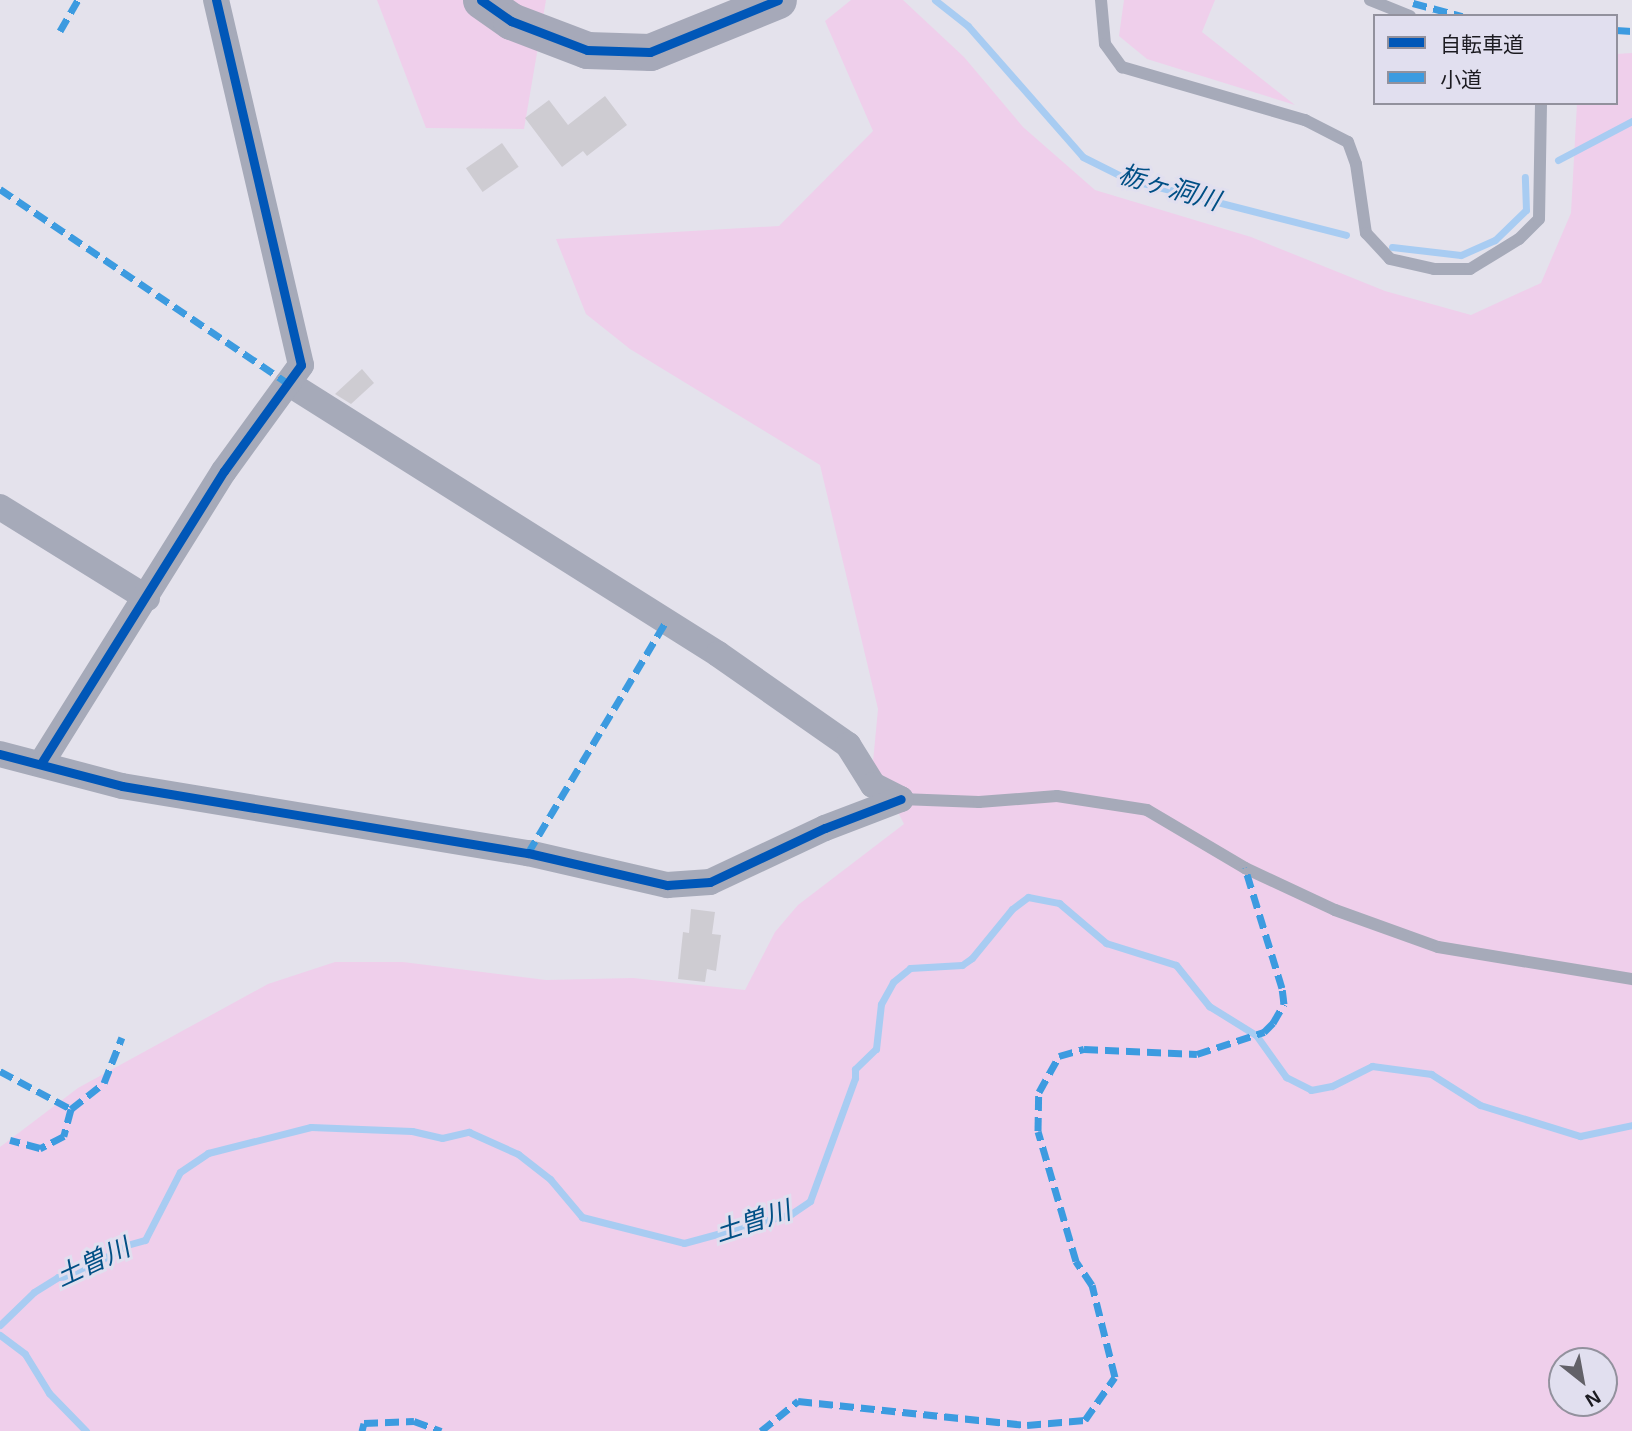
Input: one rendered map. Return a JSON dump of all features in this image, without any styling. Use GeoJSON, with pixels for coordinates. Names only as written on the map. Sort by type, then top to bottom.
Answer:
{"type":"FeatureCollection","features":[{"type":"Feature","properties":{"kind":"street"},"geometry":{"type":"LineString","coordinates":[[42,762],[224,471],[301,365],[216,0]]}},
{"type":"Feature","properties":{"kind":"street"},"geometry":{"type":"LineString","coordinates":[[481,0],[511,22],[587,50],[650,52],[778,0]]}},
{"type":"Feature","properties":{"kind":"street"},"geometry":{"type":"LineString","coordinates":[[288,383],[718,654],[848,746],[873,785],[901,799]]}},
{"type":"Feature","properties":{"kind":"street"},"geometry":{"type":"LineString","coordinates":[[0,507],[147,598]]}},
{"type":"Feature","properties":{"kind":"street"},"geometry":{"type":"LineString","coordinates":[[0,754],[42,762],[122,786],[528,853],[667,885],[710,882],[825,828],[901,799]]}},
{"type":"Feature","properties":{"kind":"lane"},"geometry":{"type":"LineString","coordinates":[[1101,0],[1105,44],[1122,67],[1305,120],[1348,142],[1366,233],[1390,259],[1434,269],[1470,270],[1519,239],[1539,219],[1541,105]]}},
{"type":"Feature","properties":{"kind":"lane"},"geometry":{"type":"LineString","coordinates":[[1370,0],[1405,14]]}},
{"type":"Feature","properties":{"kind":"lane"},"geometry":{"type":"LineString","coordinates":[[901,799],[979,802],[1057,796],[1147,810],[1245,869],[1335,911],[1438,947],[1632,979]]}},
{"type":"Feature","properties":{"kind":"shaded area"},"geometry":{"type":"Polygon","coordinates":[[[377,0],[546,0],[524,129],[426,128],[377,0]]]}},
{"type":"Feature","properties":{"kind":"shaded area"},"geometry":{"type":"Polygon","coordinates":[[[851,0],[903,0],[964,57],[1023,127],[1095,190],[1251,237],[1385,291],[1471,315],[1541,283],[1571,213],[1577,105],[1618,105],[1618,54],[1632,53],[1632,1431],[0,1431],[0,1147],[78,1088],[268,984],[335,962],[403,962],[546,980],[633,978],[745,990],[775,932],[798,905],[904,824],[873,762],[878,709],[820,465],[630,349],[586,314],[556,239],[779,226],[873,131],[825,21],[851,0]]]}},
{"type":"Feature","properties":{"kind":"shaded area"},"geometry":{"type":"Polygon","coordinates":[[[1124,0],[1215,0],[1202,32],[1295,105],[1147,59],[1119,36],[1124,0]]]}},
{"type":"Feature","properties":{"kind":"building"},"geometry":{"type":"Polygon","coordinates":[[[605,96],[627,125],[587,156],[583,151],[562,167],[525,118],[549,100],[568,125],[605,96]]]}},
{"type":"Feature","properties":{"kind":"building"},"geometry":{"type":"Polygon","coordinates":[[[502,143],[519,167],[483,192],[466,168],[502,143]]]}},
{"type":"Feature","properties":{"kind":"building"},"geometry":{"type":"Polygon","coordinates":[[[362,369],[374,383],[351,404],[335,394],[362,369]]]}},
{"type":"Feature","properties":{"kind":"building"},"geometry":{"type":"Polygon","coordinates":[[[691,909],[715,912],[712,934],[721,935],[716,971],[707,969],[705,982],[678,979],[683,932],[689,933],[691,909]]]}},
{"type":"Feature","properties":{"kind":"waterway","name":"栃ヶ洞川"},"geometry":{"type":"LineString","coordinates":[[935,0],[968,26],[1083,157],[1127,179],[1346,235]]}},
{"type":"Feature","properties":{"kind":"waterway","name":"栃ヶ洞川"},"geometry":{"type":"LineString","coordinates":[[1558,160],[1632,121]]}},
{"type":"Feature","properties":{"kind":"waterway","name":"栃ヶ洞川"},"geometry":{"type":"LineString","coordinates":[[1392,247],[1461,255],[1495,240],[1526,210],[1525,177]]}},
{"type":"Feature","properties":{"kind":"waterway","name":"土曽川"},"geometry":{"type":"LineString","coordinates":[[0,1325],[34,1292],[58,1277],[73,1276],[127,1245],[145,1240],[180,1172],[208,1153],[311,1127],[412,1131],[442,1138],[469,1132],[518,1154],[550,1179],[582,1217],[684,1243],[791,1214],[810,1201],[855,1078],[855,1069],[876,1049],[881,1004],[893,982],[910,968],[962,965],[972,958],[1012,909],[1028,897],[1059,903],[1106,943],[1176,965],[1209,1006],[1256,1035],[1286,1077],[1311,1090],[1332,1086],[1372,1066],[1431,1074],[1480,1105],[1580,1136],[1632,1125]]}},
{"type":"Feature","properties":{"kind":"waterway"},"geometry":{"type":"LineString","coordinates":[[0,1335],[25,1354],[49,1393],[86,1431]]}},
{"type":"Feature","properties":{"kind":"marked path"},"geometry":{"type":"LineString","coordinates":[[60,31],[78,0]]}},
{"type":"Feature","properties":{"kind":"marked path"},"geometry":{"type":"LineString","coordinates":[[1413,3],[1454,14]]}},
{"type":"Feature","properties":{"kind":"marked path"},"geometry":{"type":"LineString","coordinates":[[1618,30],[1632,31]]}},
{"type":"Feature","properties":{"kind":"marked path"},"geometry":{"type":"LineString","coordinates":[[0,189],[288,383]]}},
{"type":"Feature","properties":{"kind":"marked path"},"geometry":{"type":"LineString","coordinates":[[528,853],[665,623]]}},
{"type":"Feature","properties":{"kind":"marked path"},"geometry":{"type":"LineString","coordinates":[[761,1431],[798,1401],[1027,1425],[1085,1420],[1115,1377],[1092,1285],[1076,1261],[1038,1131],[1039,1092],[1059,1056],[1084,1049],[1197,1054],[1264,1032],[1273,1023],[1284,1004],[1282,988],[1245,868]]}},
{"type":"Feature","properties":{"kind":"marked path"},"geometry":{"type":"LineString","coordinates":[[71,1109],[104,1083],[122,1037]]}},
{"type":"Feature","properties":{"kind":"marked path"},"geometry":{"type":"LineString","coordinates":[[0,1071],[71,1109],[64,1136],[40,1148],[10,1140]]}},
{"type":"Feature","properties":{"kind":"marked path"},"geometry":{"type":"LineString","coordinates":[[362,1431],[364,1423],[414,1421],[441,1431]]}},
{"type":"Feature","properties":{"kind":"cycle path"},"geometry":{"type":"LineString","coordinates":[[42,762],[224,471],[301,365],[216,0]]}},
{"type":"Feature","properties":{"kind":"cycle path"},"geometry":{"type":"LineString","coordinates":[[481,0],[511,21],[587,50],[650,52],[778,0]]}},
{"type":"Feature","properties":{"kind":"cycle path"},"geometry":{"type":"LineString","coordinates":[[0,754],[122,786],[528,853],[667,885],[710,882],[825,828],[901,799]]}}]}
